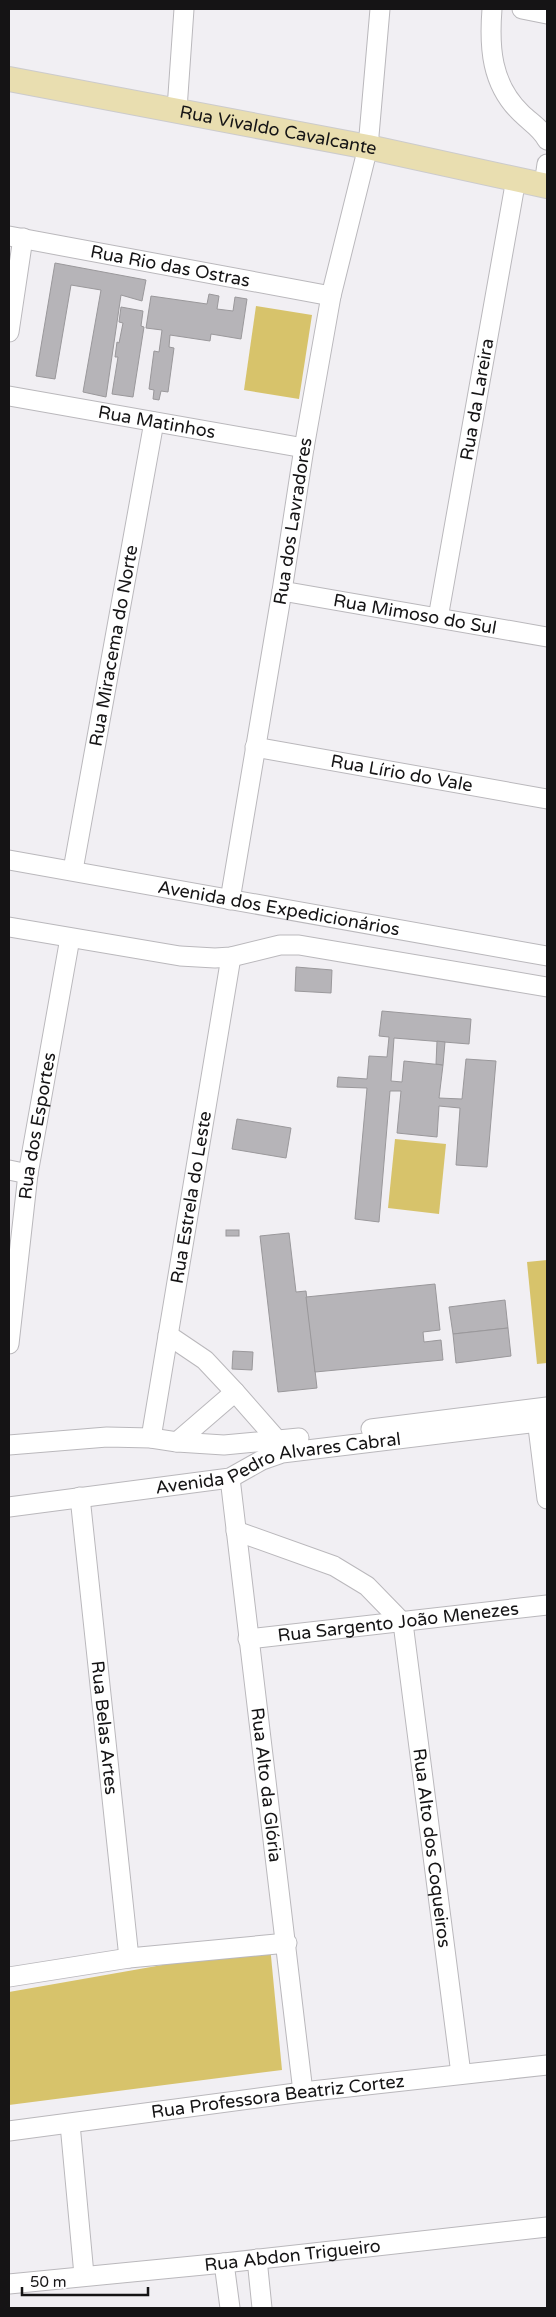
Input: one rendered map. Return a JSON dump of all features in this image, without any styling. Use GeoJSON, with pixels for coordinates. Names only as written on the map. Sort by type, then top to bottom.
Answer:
{"type":"FeatureCollection","features":[{"type":"Feature","properties":{"kind":"main road","name":"Rua Vivaldo Cavalcante"},"geometry":{"type":"LineString","coordinates":[[9,79],[177,109],[516,179],[546,178]]}},
{"type":"Feature","properties":{"kind":"street"},"geometry":{"type":"LineString","coordinates":[[177,109],[184,9]]}},
{"type":"Feature","properties":{"kind":"street","name":"Rua dos Lavradores"},"geometry":{"type":"LineString","coordinates":[[230,900],[304,448],[331,296],[368,147],[380,9]]}},
{"type":"Feature","properties":{"kind":"street"},"geometry":{"type":"LineString","coordinates":[[492,9],[490,45],[492,61],[498,76],[513,104],[543,131],[547,140]]}},
{"type":"Feature","properties":{"kind":"street"},"geometry":{"type":"LineString","coordinates":[[522,9],[547,14]]}},
{"type":"Feature","properties":{"kind":"street","name":"Rua da Lareira"},"geometry":{"type":"LineString","coordinates":[[438,618],[516,179]]}},
{"type":"Feature","properties":{"kind":"street"},"geometry":{"type":"LineString","coordinates":[[9,332],[16,237]]}},
{"type":"Feature","properties":{"kind":"street","name":"Rua Rio das Ostras"},"geometry":{"type":"LineString","coordinates":[[16,237],[331,296]]}},
{"type":"Feature","properties":{"kind":"street","name":"Rua Matinhos"},"geometry":{"type":"LineString","coordinates":[[9,396],[304,448]]}},
{"type":"Feature","properties":{"kind":"street","name":"Rua Miracema do Norte"},"geometry":{"type":"LineString","coordinates":[[73,870],[154,422]]}},
{"type":"Feature","properties":{"kind":"street","name":"Rua Mimoso do Sul"},"geometry":{"type":"LineString","coordinates":[[282,591],[547,637]]}},
{"type":"Feature","properties":{"kind":"street","name":"Rua Lírio do Vale"},"geometry":{"type":"LineString","coordinates":[[255,747],[547,798]]}},
{"type":"Feature","properties":{"kind":"street","name":"Avenida dos Expedicionários"},"geometry":{"type":"LineString","coordinates":[[9,860],[547,956]]}},
{"type":"Feature","properties":{"kind":"street","name":"Avenida dos Expedicionários"},"geometry":{"type":"LineString","coordinates":[[9,927],[180,956],[231,957],[262,948],[299,945],[547,988]]}},
{"type":"Feature","properties":{"kind":"street","name":"Rua dos Esportes"},"geometry":{"type":"LineString","coordinates":[[9,1344],[28,1174],[70,938]]}},
{"type":"Feature","properties":{"kind":"street","name":"Rua Estrela do Leste"},"geometry":{"type":"LineString","coordinates":[[152,1438],[231,957]]}},
{"type":"Feature","properties":{"kind":"street"},"geometry":{"type":"LineString","coordinates":[[9,1170],[28,1174]]}},
{"type":"Feature","properties":{"kind":"street"},"geometry":{"type":"LineString","coordinates":[[168,1336],[205,1360],[236,1392],[280,1447]]}},
{"type":"Feature","properties":{"kind":"street"},"geometry":{"type":"LineString","coordinates":[[177,1442],[236,1392]]}},
{"type":"Feature","properties":{"kind":"street"},"geometry":{"type":"LineString","coordinates":[[542,1415],[547,1499]]}},
{"type":"Feature","properties":{"kind":"street","name":"Avenida Pedro Alvares Cabral"},"geometry":{"type":"LineString","coordinates":[[9,1445],[107,1437],[152,1438],[177,1442],[280,1447],[542,1415]]}},
{"type":"Feature","properties":{"kind":"street","name":"Avenida Pedro Alvares Cabral"},"geometry":{"type":"LineString","coordinates":[[9,1507],[230,1478],[262,1460],[280,1447]]}},
{"type":"Feature","properties":{"kind":"street","name":"Rua Alto da Glória"},"geometry":{"type":"LineString","coordinates":[[230,1478],[248,1639],[287,1943],[303,2092]]}},
{"type":"Feature","properties":{"kind":"street","name":"Rua Belas Artes"},"geometry":{"type":"LineString","coordinates":[[80,1497],[129,1958]]}},
{"type":"Feature","properties":{"kind":"street"},"geometry":{"type":"LineString","coordinates":[[236,1531],[334,1566],[367,1586],[403,1623]]}},
{"type":"Feature","properties":{"kind":"street","name":"Rua Sargento João Menezes"},"geometry":{"type":"LineString","coordinates":[[248,1639],[547,1606]]}},
{"type":"Feature","properties":{"kind":"street","name":"Rua Alto dos Coqueiros"},"geometry":{"type":"LineString","coordinates":[[403,1623],[461,2074]]}},
{"type":"Feature","properties":{"kind":"street"},"geometry":{"type":"LineString","coordinates":[[9,1977],[129,1958],[287,1943]]}},
{"type":"Feature","properties":{"kind":"street","name":"Rua Professora Beatriz Cortez"},"geometry":{"type":"LineString","coordinates":[[9,2131],[303,2092],[547,2065]]}},
{"type":"Feature","properties":{"kind":"street"},"geometry":{"type":"LineString","coordinates":[[70,2124],[84,2275]]}},
{"type":"Feature","properties":{"kind":"street","name":"Rua Abdon Trigueiro"},"geometry":{"type":"LineString","coordinates":[[9,2284],[84,2275],[224,2263],[547,2227]]}},
{"type":"Feature","properties":{"kind":"street"},"geometry":{"type":"LineString","coordinates":[[257,2259],[262,2308]]}},
{"type":"Feature","properties":{"kind":"street"},"geometry":{"type":"LineString","coordinates":[[224,2263],[230,2308]]}},
{"type":"Feature","properties":{"kind":"shaded area"},"geometry":{"type":"Polygon","coordinates":[[[256,306],[312,315],[299,399],[244,390],[256,306]]]}},
{"type":"Feature","properties":{"kind":"shaded area"},"geometry":{"type":"Polygon","coordinates":[[[395,1139],[446,1144],[439,1214],[388,1208],[395,1139]]]}},
{"type":"Feature","properties":{"kind":"shaded area"},"geometry":{"type":"Polygon","coordinates":[[[547,1260],[547,1363],[537,1364],[527,1262],[547,1260]]]}},
{"type":"Feature","properties":{"kind":"shaded area"},"geometry":{"type":"Polygon","coordinates":[[[270,1946],[282,2070],[9,2105],[9,1992],[270,1946]]]}},
{"type":"Feature","properties":{"kind":"building"},"geometry":{"type":"Polygon","coordinates":[[[55,263],[146,280],[142,301],[121,295],[106,397],[83,392],[101,290],[71,285],[55,379],[36,376],[55,263]]]}},
{"type":"Feature","properties":{"kind":"building"},"geometry":{"type":"Polygon","coordinates":[[[209,294],[219,296],[217,309],[233,311],[235,297],[247,299],[241,339],[211,334],[210,341],[170,335],[169,347],[174,348],[168,392],[161,391],[159,400],[153,399],[154,390],[149,389],[154,351],[159,352],[162,330],[146,328],[151,296],[207,304],[209,294]]]}},
{"type":"Feature","properties":{"kind":"building"},"geometry":{"type":"Polygon","coordinates":[[[121,307],[143,311],[141,326],[144,327],[133,397],[112,394],[118,357],[115,357],[117,342],[119,343],[123,323],[119,322],[121,307]]]}},
{"type":"Feature","properties":{"kind":"building"},"geometry":{"type":"Polygon","coordinates":[[[296,967],[332,970],[331,993],[295,991],[296,967]]]}},
{"type":"Feature","properties":{"kind":"building"},"geometry":{"type":"Polygon","coordinates":[[[382,1011],[471,1019],[469,1044],[394,1038],[391,1081],[402,1082],[404,1061],[443,1065],[439,1098],[462,1099],[466,1059],[496,1061],[487,1167],[456,1165],[460,1108],[439,1106],[437,1137],[397,1133],[401,1091],[390,1091],[379,1222],[355,1219],[367,1088],[337,1087],[338,1077],[367,1079],[369,1056],[387,1057],[389,1037],[379,1036],[382,1011]]]}},
{"type":"Feature","properties":{"kind":"building"},"geometry":{"type":"Polygon","coordinates":[[[437,1041],[445,1042],[443,1065],[436,1064],[437,1041]]]}},
{"type":"Feature","properties":{"kind":"building"},"geometry":{"type":"Polygon","coordinates":[[[237,1119],[291,1128],[286,1158],[232,1149],[237,1119]]]}},
{"type":"Feature","properties":{"kind":"building"},"geometry":{"type":"Polygon","coordinates":[[[226,1230],[239,1230],[239,1236],[226,1236],[226,1230]]]}},
{"type":"Feature","properties":{"kind":"building"},"geometry":{"type":"Polygon","coordinates":[[[289,1233],[296,1292],[306,1291],[317,1388],[278,1392],[260,1236],[289,1233]]]}},
{"type":"Feature","properties":{"kind":"building"},"geometry":{"type":"Polygon","coordinates":[[[435,1284],[440,1330],[423,1332],[424,1342],[441,1340],[443,1360],[315,1372],[306,1297],[435,1284]]]}},
{"type":"Feature","properties":{"kind":"building"},"geometry":{"type":"Polygon","coordinates":[[[505,1300],[508,1328],[453,1334],[449,1307],[505,1300]]]}},
{"type":"Feature","properties":{"kind":"building"},"geometry":{"type":"Polygon","coordinates":[[[508,1328],[511,1356],[456,1363],[453,1334],[508,1328]]]}},
{"type":"Feature","properties":{"kind":"building"},"geometry":{"type":"Polygon","coordinates":[[[233,1351],[253,1352],[252,1370],[232,1369],[233,1351]]]}}]}
